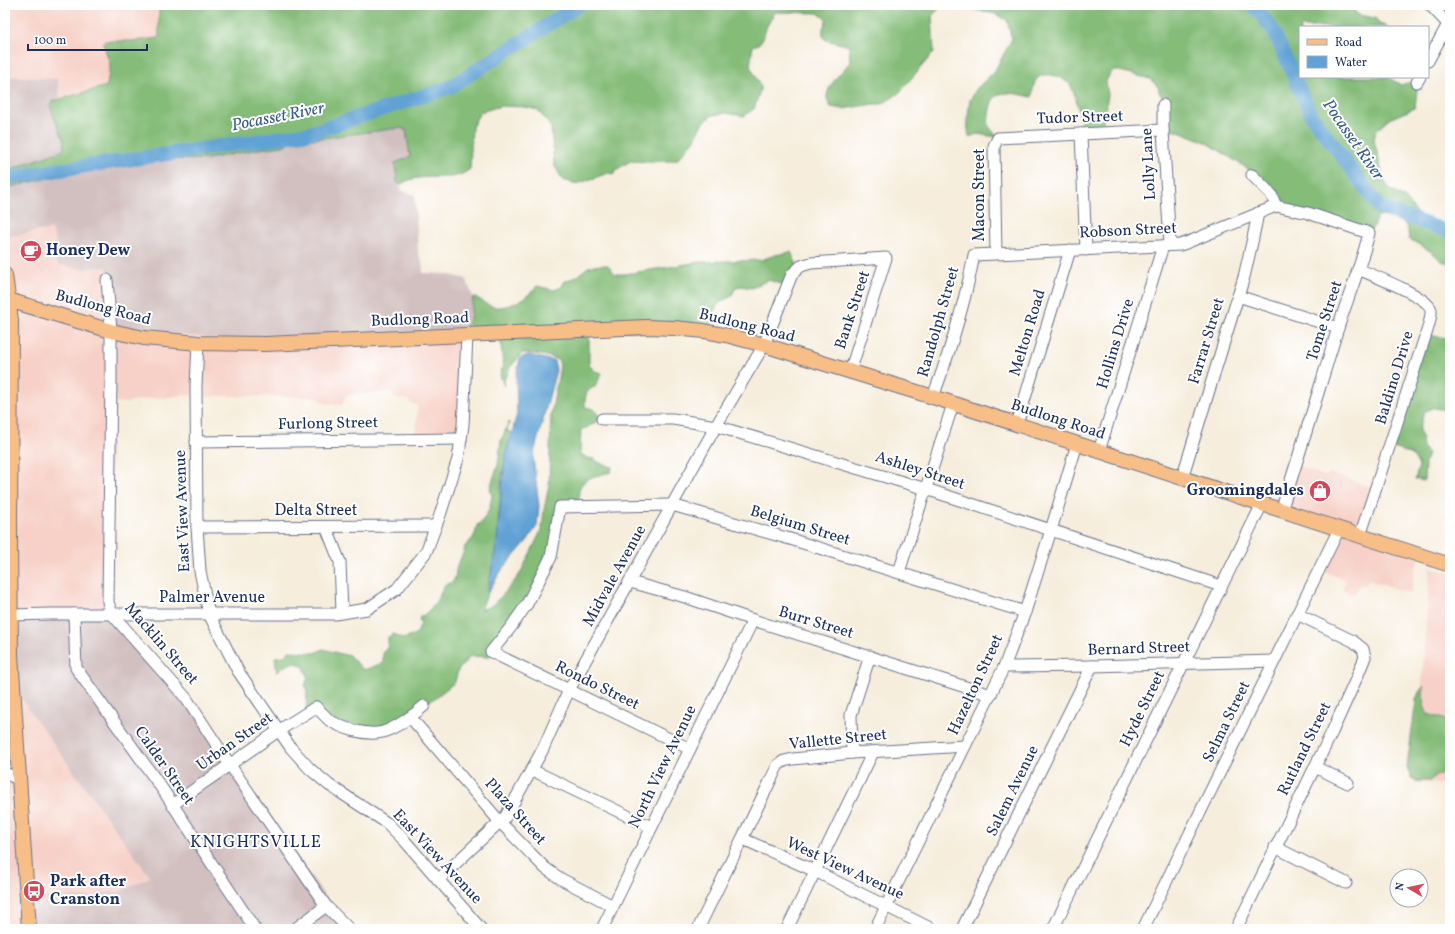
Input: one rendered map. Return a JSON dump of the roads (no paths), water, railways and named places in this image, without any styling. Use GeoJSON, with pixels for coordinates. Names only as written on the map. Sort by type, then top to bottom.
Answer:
{"type":"FeatureCollection","features":[{"type":"Feature","properties":{"kind":"main road"},"geometry":{"type":"LineString","coordinates":[[5,275],[10,320],[10,615],[29,929]]}},
{"type":"Feature","properties":{"kind":"main road","name":"Budlong Road"},"geometry":{"type":"LineString","coordinates":[[7,299],[111,331],[144,338],[198,344],[266,344],[660,327],[717,333],[764,345],[933,397],[1450,564]]}},
{"type":"Feature","properties":{"kind":"street"},"geometry":{"type":"LineString","coordinates":[[1429,59],[1449,25],[1430,5]]}},
{"type":"Feature","properties":{"kind":"street","name":"Lolly Lane"},"geometry":{"type":"LineString","coordinates":[[1163,105],[1166,245]]}},
{"type":"Feature","properties":{"kind":"street","name":"Tudor Street"},"geometry":{"type":"LineString","coordinates":[[998,138],[1163,130]]}},
{"type":"Feature","properties":{"kind":"street"},"geometry":{"type":"LineString","coordinates":[[1081,134],[1086,250]]}},
{"type":"Feature","properties":{"kind":"street","name":"Macon Street"},"geometry":{"type":"LineString","coordinates":[[996,253],[994,146],[998,138]]}},
{"type":"Feature","properties":{"kind":"street"},"geometry":{"type":"LineString","coordinates":[[1252,174],[1272,194],[1276,206]]}},
{"type":"Feature","properties":{"kind":"street","name":"Robson Street"},"geometry":{"type":"LineString","coordinates":[[974,255],[1086,250],[1186,243],[1276,206]]}},
{"type":"Feature","properties":{"kind":"street","name":"Tome Street"},"geometry":{"type":"LineString","coordinates":[[1276,206],[1308,213],[1369,233],[1281,510]]}},
{"type":"Feature","properties":{"kind":"street","name":"Farrar Street"},"geometry":{"type":"LineString","coordinates":[[1182,478],[1238,296],[1254,238],[1258,213]]}},
{"type":"Feature","properties":{"kind":"street","name":"Hollins Drive"},"geometry":{"type":"LineString","coordinates":[[1099,451],[1166,245]]}},
{"type":"Feature","properties":{"kind":"street","name":"Melton Road"},"geometry":{"type":"LineString","coordinates":[[1017,424],[1070,250]]}},
{"type":"Feature","properties":{"kind":"street","name":"Randolph Street"},"geometry":{"type":"LineString","coordinates":[[933,397],[946,360],[970,276],[974,255]]}},
{"type":"Feature","properties":{"kind":"street","name":"Midvale Avenue"},"geometry":{"type":"LineString","coordinates":[[438,880],[506,816],[543,749],[570,690],[716,426],[764,345],[788,283],[796,270],[811,262],[886,258]]}},
{"type":"Feature","properties":{"kind":"street","name":"Bank Street"},"geometry":{"type":"LineString","coordinates":[[850,372],[886,258]]}},
{"type":"Feature","properties":{"kind":"street","name":"Baldino Drive"},"geometry":{"type":"LineString","coordinates":[[1358,269],[1412,293],[1428,303],[1431,310],[1422,346],[1360,536]]}},
{"type":"Feature","properties":{"kind":"street","name":"Macklin Street"},"geometry":{"type":"LineString","coordinates":[[107,280],[111,331],[108,602],[112,614],[186,698],[326,906],[349,929]]}},
{"type":"Feature","properties":{"kind":"street"},"geometry":{"type":"LineString","coordinates":[[1238,296],[1338,328]]}},
{"type":"Feature","properties":{"kind":"street","name":"Palmer Avenue"},"geometry":{"type":"LineString","coordinates":[[10,615],[336,614],[367,609],[397,589],[426,552],[436,526],[458,459],[463,425],[467,335]]}},
{"type":"Feature","properties":{"kind":"street","name":"East View Avenue"},"geometry":{"type":"LineString","coordinates":[[198,344],[196,527],[200,571],[209,614],[238,671],[291,748],[310,769],[329,785],[386,823],[405,841],[481,929]]}},
{"type":"Feature","properties":{"kind":"street"},"geometry":{"type":"LineString","coordinates":[[900,572],[953,404]]}},
{"type":"Feature","properties":{"kind":"street","name":"Ashley Street"},"geometry":{"type":"LineString","coordinates":[[602,419],[673,419],[716,426],[926,490],[1221,586]]}},
{"type":"Feature","properties":{"kind":"street","name":"Furlong Street"},"geometry":{"type":"LineString","coordinates":[[196,442],[461,439]]}},
{"type":"Feature","properties":{"kind":"street","name":"Hazelton Street"},"geometry":{"type":"LineString","coordinates":[[875,929],[1004,667],[1025,612],[1076,444]]}},
{"type":"Feature","properties":{"kind":"street","name":"Hyde Street"},"geometry":{"type":"LineString","coordinates":[[1053,929],[1262,504]]}},
{"type":"Feature","properties":{"kind":"street","name":"Belgium Street"},"geometry":{"type":"LineString","coordinates":[[491,652],[527,604],[551,557],[560,507],[672,505],[900,572],[1025,612]]}},
{"type":"Feature","properties":{"kind":"street","name":"Delta Street"},"geometry":{"type":"LineString","coordinates":[[196,527],[436,526]]}},
{"type":"Feature","properties":{"kind":"street"},"geometry":{"type":"LineString","coordinates":[[326,527],[340,562],[342,612]]}},
{"type":"Feature","properties":{"kind":"street","name":"Selma Street"},"geometry":{"type":"LineString","coordinates":[[1143,929],[1339,529]]}},
{"type":"Feature","properties":{"kind":"street","name":"Burr Street"},"geometry":{"type":"LineString","coordinates":[[630,582],[685,597],[991,695]]}},
{"type":"Feature","properties":{"kind":"street","name":"Calder Street"},"geometry":{"type":"LineString","coordinates":[[74,614],[76,668],[172,805],[255,929]]}},
{"type":"Feature","properties":{"kind":"street","name":"Rutland Street"},"geometry":{"type":"LineString","coordinates":[[1240,928],[1275,847],[1357,677],[1364,657],[1363,649],[1353,641],[1297,614]]}},
{"type":"Feature","properties":{"kind":"street","name":"North View Avenue"},"geometry":{"type":"LineString","coordinates":[[602,929],[753,620]]}},
{"type":"Feature","properties":{"kind":"street","name":"Rondo Street"},"geometry":{"type":"LineString","coordinates":[[491,652],[690,749]]}},
{"type":"Feature","properties":{"kind":"street"},"geometry":{"type":"LineString","coordinates":[[852,753],[851,715],[870,656]]}},
{"type":"Feature","properties":{"kind":"street","name":"Bernard Street"},"geometry":{"type":"LineString","coordinates":[[1004,667],[1274,661]]}},
{"type":"Feature","properties":{"kind":"street","name":"Salem Avenue"},"geometry":{"type":"LineString","coordinates":[[962,929],[1092,666]]}},
{"type":"Feature","properties":{"kind":"street"},"geometry":{"type":"LineString","coordinates":[[411,718],[424,706]]}},
{"type":"Feature","properties":{"kind":"street","name":"Urban Street"},"geometry":{"type":"LineString","coordinates":[[172,805],[278,731],[316,707],[329,720],[346,728],[362,732],[383,732],[411,718]]}},
{"type":"Feature","properties":{"kind":"street","name":"Plaza Street"},"geometry":{"type":"LineString","coordinates":[[411,718],[500,822],[545,868],[560,879],[613,906]]}},
{"type":"Feature","properties":{"kind":"street","name":"Vallette Street"},"geometry":{"type":"LineString","coordinates":[[698,929],[778,766],[784,761],[852,753],[965,746]]}},
{"type":"Feature","properties":{"kind":"street"},"geometry":{"type":"LineString","coordinates":[[786,929],[873,752]]}},
{"type":"Feature","properties":{"kind":"street"},"geometry":{"type":"LineString","coordinates":[[1315,766],[1348,783]]}},
{"type":"Feature","properties":{"kind":"street"},"geometry":{"type":"LineString","coordinates":[[532,770],[651,827]]}},
{"type":"Feature","properties":{"kind":"street"},"geometry":{"type":"LineString","coordinates":[[5,773],[20,780]]}},
{"type":"Feature","properties":{"kind":"street","name":"West View Avenue"},"geometry":{"type":"LineString","coordinates":[[743,839],[932,929]]}},
{"type":"Feature","properties":{"kind":"street"},"geometry":{"type":"LineString","coordinates":[[1275,847],[1346,883]]}},
{"type":"Feature","properties":{"kind":"street"},"geometry":{"type":"LineString","coordinates":[[295,929],[326,906]]}},
{"type":"Feature","properties":{"kind":"water"},"geometry":{"type":"Polygon","coordinates":[[[528,355],[554,361],[556,370],[533,457],[539,506],[537,526],[527,541],[501,571],[487,594],[497,541],[505,458],[517,414],[516,376],[520,358],[528,355]]]}},
{"type":"Feature","properties":{"kind":"waterway","name":"Pocasset River"},"geometry":{"type":"LineString","coordinates":[[5,178],[310,133],[450,87],[579,5]]}},
{"type":"Feature","properties":{"kind":"waterway","name":"Pocasset River"},"geometry":{"type":"LineString","coordinates":[[1253,5],[1273,30],[1311,115],[1380,208],[1450,232]]}},
{"type":"Feature","properties":{"kind":"place","name":"Honey Dew"},"geometry":{"type":"Point","coordinates":[31,251]}},
{"type":"Feature","properties":{"kind":"place","name":"Groomingdales"},"geometry":{"type":"Point","coordinates":[1320,491]}},
{"type":"Feature","properties":{"kind":"place","name":"Park after Cranston"},"geometry":{"type":"Point","coordinates":[34,891]}},
{"type":"Feature","properties":{"kind":"district","name":"KNIGHTSVILLE"},"geometry":{"type":"Point","coordinates":[256,842]}}]}
